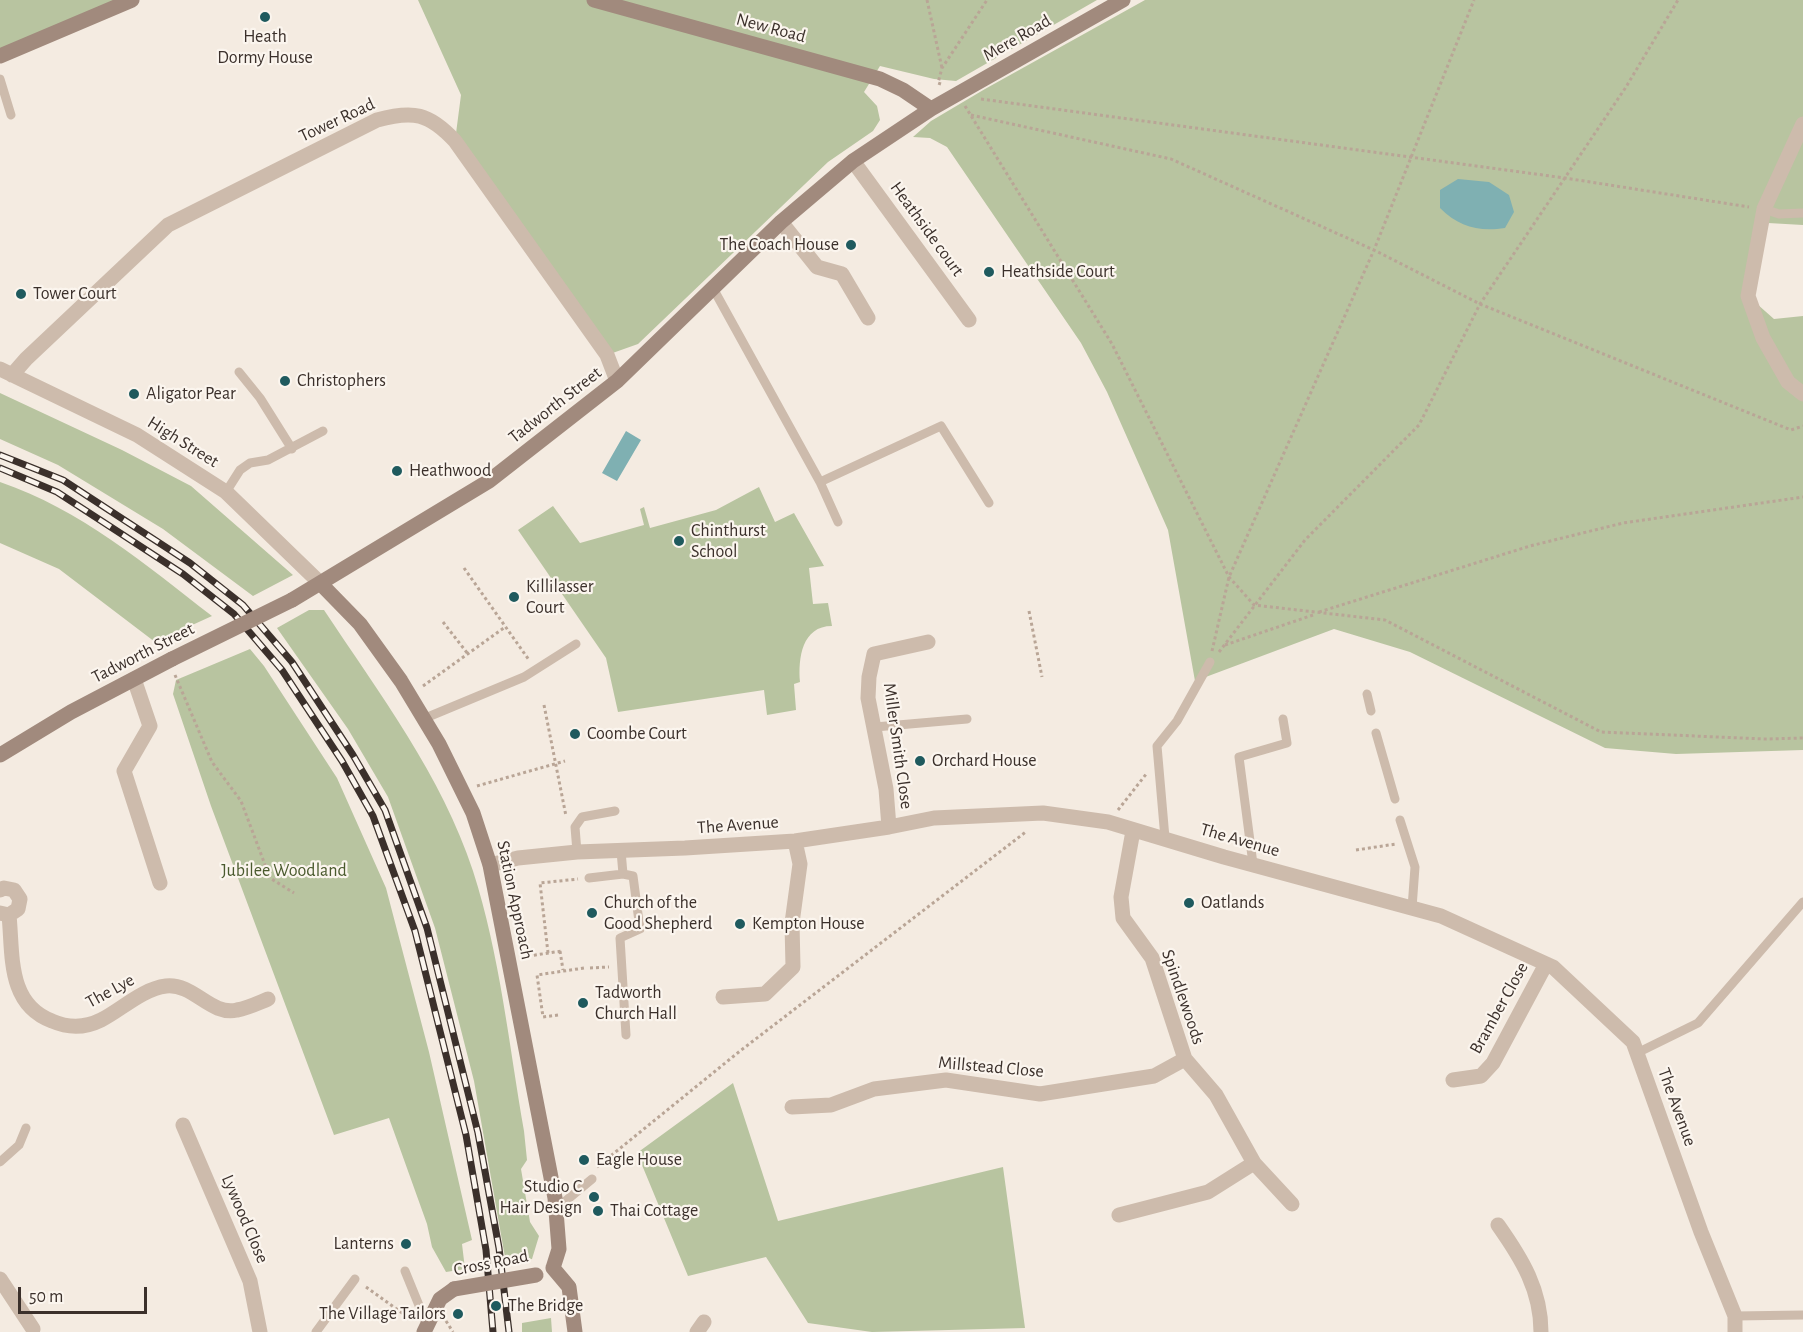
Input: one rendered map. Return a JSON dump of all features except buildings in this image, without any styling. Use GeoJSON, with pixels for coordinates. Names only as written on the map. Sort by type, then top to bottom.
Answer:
{"type":"FeatureCollection","features":[{"type":"Feature","properties":{"kind":"main road"},"geometry":{"type":"LineString","coordinates":[[0,56],[132,0]]}},
{"type":"Feature","properties":{"kind":"main road","name":"New Road"},"geometry":{"type":"LineString","coordinates":[[594,0],[880,79],[903,90],[931,109]]}},
{"type":"Feature","properties":{"kind":"main road","name":"Mere Road"},"geometry":{"type":"LineString","coordinates":[[931,109],[1123,0]]}},
{"type":"Feature","properties":{"kind":"main road","name":"Tadworth Street"},"geometry":{"type":"LineString","coordinates":[[0,755],[71,712],[172,658],[292,600],[489,481],[617,381],[782,222],[853,161],[931,109]]}},
{"type":"Feature","properties":{"kind":"main road","name":"Station Approach"},"geometry":{"type":"LineString","coordinates":[[320,583],[360,624],[410,696],[473,813],[490,865],[556,1209],[559,1249],[553,1268]]}},
{"type":"Feature","properties":{"kind":"main road"},"geometry":{"type":"LineString","coordinates":[[553,1268],[569,1287],[575,1332]]}},
{"type":"Feature","properties":{"kind":"main road","name":"Cross Road"},"geometry":{"type":"LineString","coordinates":[[426,1329],[440,1299],[454,1289],[536,1275],[553,1268]]}},
{"type":"Feature","properties":{"kind":"street","name":"Tower Road"},"geometry":{"type":"LineString","coordinates":[[6,372],[168,225],[377,120],[399,114],[422,116],[440,125],[455,141],[607,355],[617,381]]}},
{"type":"Feature","properties":{"kind":"street"},"geometry":{"type":"LineString","coordinates":[[1803,124],[1764,209],[1748,296],[1763,338],[1788,382],[1803,394]]}},
{"type":"Feature","properties":{"kind":"street","name":"Heathside court"},"geometry":{"type":"LineString","coordinates":[[853,161],[969,320]]}},
{"type":"Feature","properties":{"kind":"street"},"geometry":{"type":"LineString","coordinates":[[782,222],[817,267],[842,274],[868,318]]}},
{"type":"Feature","properties":{"kind":"street","name":"High Street"},"geometry":{"type":"LineString","coordinates":[[6,372],[137,435],[226,492],[320,583]]}},
{"type":"Feature","properties":{"kind":"street","name":"Miller Smith Close"},"geometry":{"type":"LineString","coordinates":[[889,827],[875,727],[868,698],[869,677],[874,654],[928,642]]}},
{"type":"Feature","properties":{"kind":"street"},"geometry":{"type":"LineString","coordinates":[[134,679],[150,726],[124,771],[160,883]]}},
{"type":"Feature","properties":{"kind":"street","name":"The Avenue"},"geometry":{"type":"LineString","coordinates":[[490,865],[518,858],[577,852],[795,841],[934,818],[1043,813],[1108,822],[1133,831],[1442,916],[1553,967],[1633,1042],[1701,1232],[1735,1316],[1735,1332]]}},
{"type":"Feature","properties":{"kind":"street","name":"Spindlewoods"},"geometry":{"type":"LineString","coordinates":[[1133,831],[1121,897],[1124,918],[1152,958],[1185,1059],[1216,1095],[1254,1163],[1292,1204]]}},
{"type":"Feature","properties":{"kind":"street"},"geometry":{"type":"LineString","coordinates":[[723,997],[765,994],[793,967],[792,923],[800,864],[795,841]]}},
{"type":"Feature","properties":{"kind":"street","name":"The Lye"},"geometry":{"type":"LineString","coordinates":[[1,885],[14,890],[20,899],[18,909],[4,914],[16,987],[30,1009],[56,1023],[86,1026],[100,1021],[150,991],[166,986],[190,990],[218,1008],[227,1011],[237,1011],[268,999]]}},
{"type":"Feature","properties":{"kind":"street","name":"Bramber Close"},"geometry":{"type":"LineString","coordinates":[[1453,1080],[1481,1076],[1493,1063],[1546,964]]}},
{"type":"Feature","properties":{"kind":"street","name":"Millstead Close"},"geometry":{"type":"LineString","coordinates":[[792,1107],[831,1105],[874,1089],[946,1080],[1040,1094],[1154,1076],[1185,1059]]}},
{"type":"Feature","properties":{"kind":"street","name":"Lywood Close"},"geometry":{"type":"LineString","coordinates":[[183,1125],[250,1281],[260,1332]]}},
{"type":"Feature","properties":{"kind":"street"},"geometry":{"type":"LineString","coordinates":[[1119,1215],[1208,1192],[1254,1163]]}},
{"type":"Feature","properties":{"kind":"street"},"geometry":{"type":"LineString","coordinates":[[1498,1225],[1519,1254],[1541,1306],[1541,1332]]}},
{"type":"Feature","properties":{"kind":"street"},"geometry":{"type":"LineString","coordinates":[[0,1280],[33,1329]]}},
{"type":"Feature","properties":{"kind":"lane"},"geometry":{"type":"LineString","coordinates":[[0,79],[10,115]]}},
{"type":"Feature","properties":{"kind":"lane"},"geometry":{"type":"LineString","coordinates":[[1764,209],[1779,214],[1803,213]]}},
{"type":"Feature","properties":{"kind":"lane"},"geometry":{"type":"LineString","coordinates":[[714,290],[820,482],[838,522]]}},
{"type":"Feature","properties":{"kind":"lane"},"geometry":{"type":"LineString","coordinates":[[239,372],[260,398],[292,449]]}},
{"type":"Feature","properties":{"kind":"lane"},"geometry":{"type":"LineString","coordinates":[[820,482],[941,426],[989,503]]}},
{"type":"Feature","properties":{"kind":"lane"},"geometry":{"type":"LineString","coordinates":[[226,492],[240,470],[250,463],[268,460],[323,431]]}},
{"type":"Feature","properties":{"kind":"lane"},"geometry":{"type":"LineString","coordinates":[[423,719],[524,677],[576,644]]}},
{"type":"Feature","properties":{"kind":"lane"},"geometry":{"type":"LineString","coordinates":[[1165,838],[1157,746],[1177,721],[1210,662]]}},
{"type":"Feature","properties":{"kind":"lane"},"geometry":{"type":"LineString","coordinates":[[1367,694],[1371,711]]}},
{"type":"Feature","properties":{"kind":"lane"},"geometry":{"type":"LineString","coordinates":[[875,727],[966,719]]}},
{"type":"Feature","properties":{"kind":"lane"},"geometry":{"type":"LineString","coordinates":[[1253,864],[1239,757],[1287,743],[1283,719]]}},
{"type":"Feature","properties":{"kind":"lane"},"geometry":{"type":"LineString","coordinates":[[1376,734],[1395,799]]}},
{"type":"Feature","properties":{"kind":"lane"},"geometry":{"type":"LineString","coordinates":[[577,852],[575,826],[582,817],[615,811]]}},
{"type":"Feature","properties":{"kind":"lane"},"geometry":{"type":"LineString","coordinates":[[1400,820],[1415,867],[1412,908]]}},
{"type":"Feature","properties":{"kind":"lane"},"geometry":{"type":"LineString","coordinates":[[621,851],[623,874]]}},
{"type":"Feature","properties":{"kind":"lane"},"geometry":{"type":"LineString","coordinates":[[589,878],[623,874],[633,876],[640,929],[620,938],[626,1035]]}},
{"type":"Feature","properties":{"kind":"lane"},"geometry":{"type":"LineString","coordinates":[[1637,1053],[1698,1023],[1803,902]]}},
{"type":"Feature","properties":{"kind":"lane"},"geometry":{"type":"LineString","coordinates":[[0,1162],[19,1145],[26,1128]]}},
{"type":"Feature","properties":{"kind":"lane"},"geometry":{"type":"LineString","coordinates":[[556,1209],[592,1175]]}},
{"type":"Feature","properties":{"kind":"lane"},"geometry":{"type":"LineString","coordinates":[[405,1271],[426,1329]]}},
{"type":"Feature","properties":{"kind":"lane"},"geometry":{"type":"LineString","coordinates":[[316,1332],[355,1279]]}},
{"type":"Feature","properties":{"kind":"lane"},"geometry":{"type":"LineString","coordinates":[[1735,1316],[1803,1315]]}},
{"type":"Feature","properties":{"kind":"path"},"geometry":{"type":"LineString","coordinates":[[927,0],[942,68]]}},
{"type":"Feature","properties":{"kind":"path"},"geometry":{"type":"LineString","coordinates":[[987,0],[942,68],[938,83],[958,94],[996,103],[1412,156],[1764,209]]}},
{"type":"Feature","properties":{"kind":"path"},"geometry":{"type":"LineString","coordinates":[[1210,662],[1229,577],[1374,250],[1474,0]]}},
{"type":"Feature","properties":{"kind":"path"},"geometry":{"type":"LineString","coordinates":[[1210,662],[1226,645],[1305,540],[1419,425],[1480,304],[1626,87],[1678,0]]}},
{"type":"Feature","properties":{"kind":"path"},"geometry":{"type":"LineString","coordinates":[[958,94],[1112,344],[1229,577],[1254,605],[1315,614],[1385,620],[1601,732],[1765,739],[1803,738]]}},
{"type":"Feature","properties":{"kind":"path"},"geometry":{"type":"LineString","coordinates":[[970,115],[1171,159],[1374,250],[1480,304],[1791,430],[1803,426]]}},
{"type":"Feature","properties":{"kind":"path"},"geometry":{"type":"LineString","coordinates":[[1226,645],[1315,614],[1530,546],[1623,523],[1803,497]]}},
{"type":"Feature","properties":{"kind":"path"},"geometry":{"type":"LineString","coordinates":[[464,568],[536,669]]}},
{"type":"Feature","properties":{"kind":"path"},"geometry":{"type":"LineString","coordinates":[[1029,611],[1042,677]]}},
{"type":"Feature","properties":{"kind":"path"},"geometry":{"type":"LineString","coordinates":[[443,622],[468,654]]}},
{"type":"Feature","properties":{"kind":"path"},"geometry":{"type":"LineString","coordinates":[[410,696],[505,627]]}},
{"type":"Feature","properties":{"kind":"path"},"geometry":{"type":"LineString","coordinates":[[172,658],[176,680],[212,762],[241,801],[270,878],[294,893]]}},
{"type":"Feature","properties":{"kind":"path"},"geometry":{"type":"LineString","coordinates":[[544,705],[568,826],[575,826]]}},
{"type":"Feature","properties":{"kind":"path"},"geometry":{"type":"LineString","coordinates":[[1108,822],[1145,776],[1157,746]]}},
{"type":"Feature","properties":{"kind":"path"},"geometry":{"type":"LineString","coordinates":[[461,790],[565,761]]}},
{"type":"Feature","properties":{"kind":"path"},"geometry":{"type":"LineString","coordinates":[[592,1175],[740,1051],[1025,832],[1043,813]]}},
{"type":"Feature","properties":{"kind":"path"},"geometry":{"type":"LineString","coordinates":[[1356,849],[1407,842]]}},
{"type":"Feature","properties":{"kind":"path"},"geometry":{"type":"LineString","coordinates":[[548,953],[540,883],[589,878]]}},
{"type":"Feature","properties":{"kind":"path"},"geometry":{"type":"LineString","coordinates":[[537,955],[561,951],[563,971]]}},
{"type":"Feature","properties":{"kind":"path"},"geometry":{"type":"LineString","coordinates":[[590,968],[622,966]]}},
{"type":"Feature","properties":{"kind":"path"},"geometry":{"type":"LineString","coordinates":[[558,1015],[543,1017],[537,975],[584,968]]}},
{"type":"Feature","properties":{"kind":"path"},"geometry":{"type":"LineString","coordinates":[[533,1006],[542,1005]]}},
{"type":"Feature","properties":{"kind":"path"},"geometry":{"type":"LineString","coordinates":[[370,1290],[426,1329]]}},
{"type":"Feature","properties":{"kind":"green space"},"geometry":{"type":"Polygon","coordinates":[[[0,0],[132,0],[0,56],[0,0]]]}},
{"type":"Feature","properties":{"kind":"green space"},"geometry":{"type":"Polygon","coordinates":[[[418,0],[1097,0],[956,81],[934,79],[880,66],[864,92],[877,106],[880,120],[873,131],[828,162],[638,344],[607,355],[455,141],[461,95],[418,0]]]}},
{"type":"Feature","properties":{"kind":"green space"},"geometry":{"type":"Polygon","coordinates":[[[1145,0],[1803,0],[1803,225],[1768,223],[1748,296],[1774,319],[1803,316],[1803,750],[1676,754],[1605,748],[1410,652],[1334,629],[1195,681],[1168,530],[1107,392],[1081,343],[947,147],[930,138],[913,137],[931,121],[985,89],[1145,0]]]}},
{"type":"Feature","properties":{"kind":"green space"},"geometry":{"type":"Polygon","coordinates":[[[0,393],[122,450],[191,486],[293,575],[253,596],[163,529],[58,465],[0,439],[0,393]]]}},
{"type":"Feature","properties":{"kind":"green space"},"geometry":{"type":"Polygon","coordinates":[[[0,482],[29,493],[85,523],[137,558],[212,616],[155,642],[59,569],[0,543],[0,482]]]}},
{"type":"Feature","properties":{"kind":"green space"},"geometry":{"type":"Polygon","coordinates":[[[759,487],[775,522],[794,513],[824,566],[809,568],[813,604],[828,603],[832,626],[814,631],[804,645],[800,663],[800,682],[794,684],[796,710],[767,715],[764,690],[618,712],[606,658],[518,530],[553,506],[580,543],[644,525],[640,509],[644,507],[650,528],[716,510],[759,487]]]}},
{"type":"Feature","properties":{"kind":"green space"},"geometry":{"type":"Polygon","coordinates":[[[309,610],[324,610],[408,736],[444,802],[473,871],[497,968],[524,1131],[527,1160],[521,1169],[530,1222],[539,1236],[532,1259],[506,1263],[474,1081],[435,928],[388,797],[348,729],[277,628],[309,610]]]}},
{"type":"Feature","properties":{"kind":"green space","name":"Jubilee Woodland"},"geometry":{"type":"Polygon","coordinates":[[[250,649],[264,666],[337,778],[386,888],[429,1052],[472,1240],[462,1244],[465,1269],[446,1272],[432,1247],[427,1224],[389,1118],[334,1135],[211,806],[173,694],[176,680],[250,649]]]}},
{"type":"Feature","properties":{"kind":"green space"},"geometry":{"type":"Polygon","coordinates":[[[733,1083],[778,1221],[1003,1167],[1025,1328],[872,1332],[808,1323],[766,1257],[688,1276],[637,1153],[733,1083]]]}},
{"type":"Feature","properties":{"kind":"green space"},"geometry":{"type":"Polygon","coordinates":[[[551,1318],[552,1332],[522,1332],[522,1323],[551,1318]]]}},
{"type":"Feature","properties":{"kind":"water"},"geometry":{"type":"Polygon","coordinates":[[[1458,179],[1489,182],[1509,195],[1514,212],[1505,228],[1470,227],[1455,220],[1440,208],[1440,190],[1458,179]]]}},
{"type":"Feature","properties":{"kind":"water"},"geometry":{"type":"Polygon","coordinates":[[[626,431],[641,440],[617,481],[602,473],[626,431]]]}},
{"type":"Feature","properties":{"kind":"railway"},"geometry":{"type":"LineString","coordinates":[[0,455],[63,480],[190,563],[243,605],[292,662],[353,755],[385,810],[427,928],[478,1133],[499,1248],[509,1332]]}},
{"type":"Feature","properties":{"kind":"railway"},"geometry":{"type":"LineString","coordinates":[[0,468],[57,492],[183,574],[234,614],[282,670],[342,761],[373,816],[415,931],[466,1135],[486,1250],[493,1332]]}},
{"type":"Feature","properties":{"kind":"place","name":"Heath Dormy House"},"geometry":{"type":"Point","coordinates":[265,17]}},
{"type":"Feature","properties":{"kind":"place","name":"The Coach House"},"geometry":{"type":"Point","coordinates":[851,245]}},
{"type":"Feature","properties":{"kind":"place","name":"Heathside Court"},"geometry":{"type":"Point","coordinates":[989,272]}},
{"type":"Feature","properties":{"kind":"place","name":"Tower Court"},"geometry":{"type":"Point","coordinates":[21,294]}},
{"type":"Feature","properties":{"kind":"place","name":"Christophers"},"geometry":{"type":"Point","coordinates":[285,381]}},
{"type":"Feature","properties":{"kind":"place","name":"Aligator Pear"},"geometry":{"type":"Point","coordinates":[134,394]}},
{"type":"Feature","properties":{"kind":"place","name":"Heathwood"},"geometry":{"type":"Point","coordinates":[397,471]}},
{"type":"Feature","properties":{"kind":"place","name":"Chinthurst School"},"geometry":{"type":"Point","coordinates":[679,541]}},
{"type":"Feature","properties":{"kind":"place","name":"Killilasser Court"},"geometry":{"type":"Point","coordinates":[514,597]}},
{"type":"Feature","properties":{"kind":"place","name":"Coombe Court"},"geometry":{"type":"Point","coordinates":[575,734]}},
{"type":"Feature","properties":{"kind":"place","name":"Orchard House"},"geometry":{"type":"Point","coordinates":[920,761]}},
{"type":"Feature","properties":{"kind":"place","name":"Oatlands"},"geometry":{"type":"Point","coordinates":[1189,903]}},
{"type":"Feature","properties":{"kind":"place","name":"Church of the Good Shepherd"},"geometry":{"type":"Point","coordinates":[592,913]}},
{"type":"Feature","properties":{"kind":"place","name":"Kempton House"},"geometry":{"type":"Point","coordinates":[740,924]}},
{"type":"Feature","properties":{"kind":"place","name":"Tadworth Church Hall"},"geometry":{"type":"Point","coordinates":[583,1003]}},
{"type":"Feature","properties":{"kind":"place","name":"Eagle House"},"geometry":{"type":"Point","coordinates":[584,1160]}},
{"type":"Feature","properties":{"kind":"place","name":"Studio C Hair Design"},"geometry":{"type":"Point","coordinates":[594,1197]}},
{"type":"Feature","properties":{"kind":"place","name":"Thai Cottage"},"geometry":{"type":"Point","coordinates":[598,1211]}},
{"type":"Feature","properties":{"kind":"place","name":"Lanterns"},"geometry":{"type":"Point","coordinates":[406,1244]}},
{"type":"Feature","properties":{"kind":"place","name":"The Bridge"},"geometry":{"type":"Point","coordinates":[496,1306]}},
{"type":"Feature","properties":{"kind":"place","name":"The Village Tailors"},"geometry":{"type":"Point","coordinates":[458,1314]}}]}
